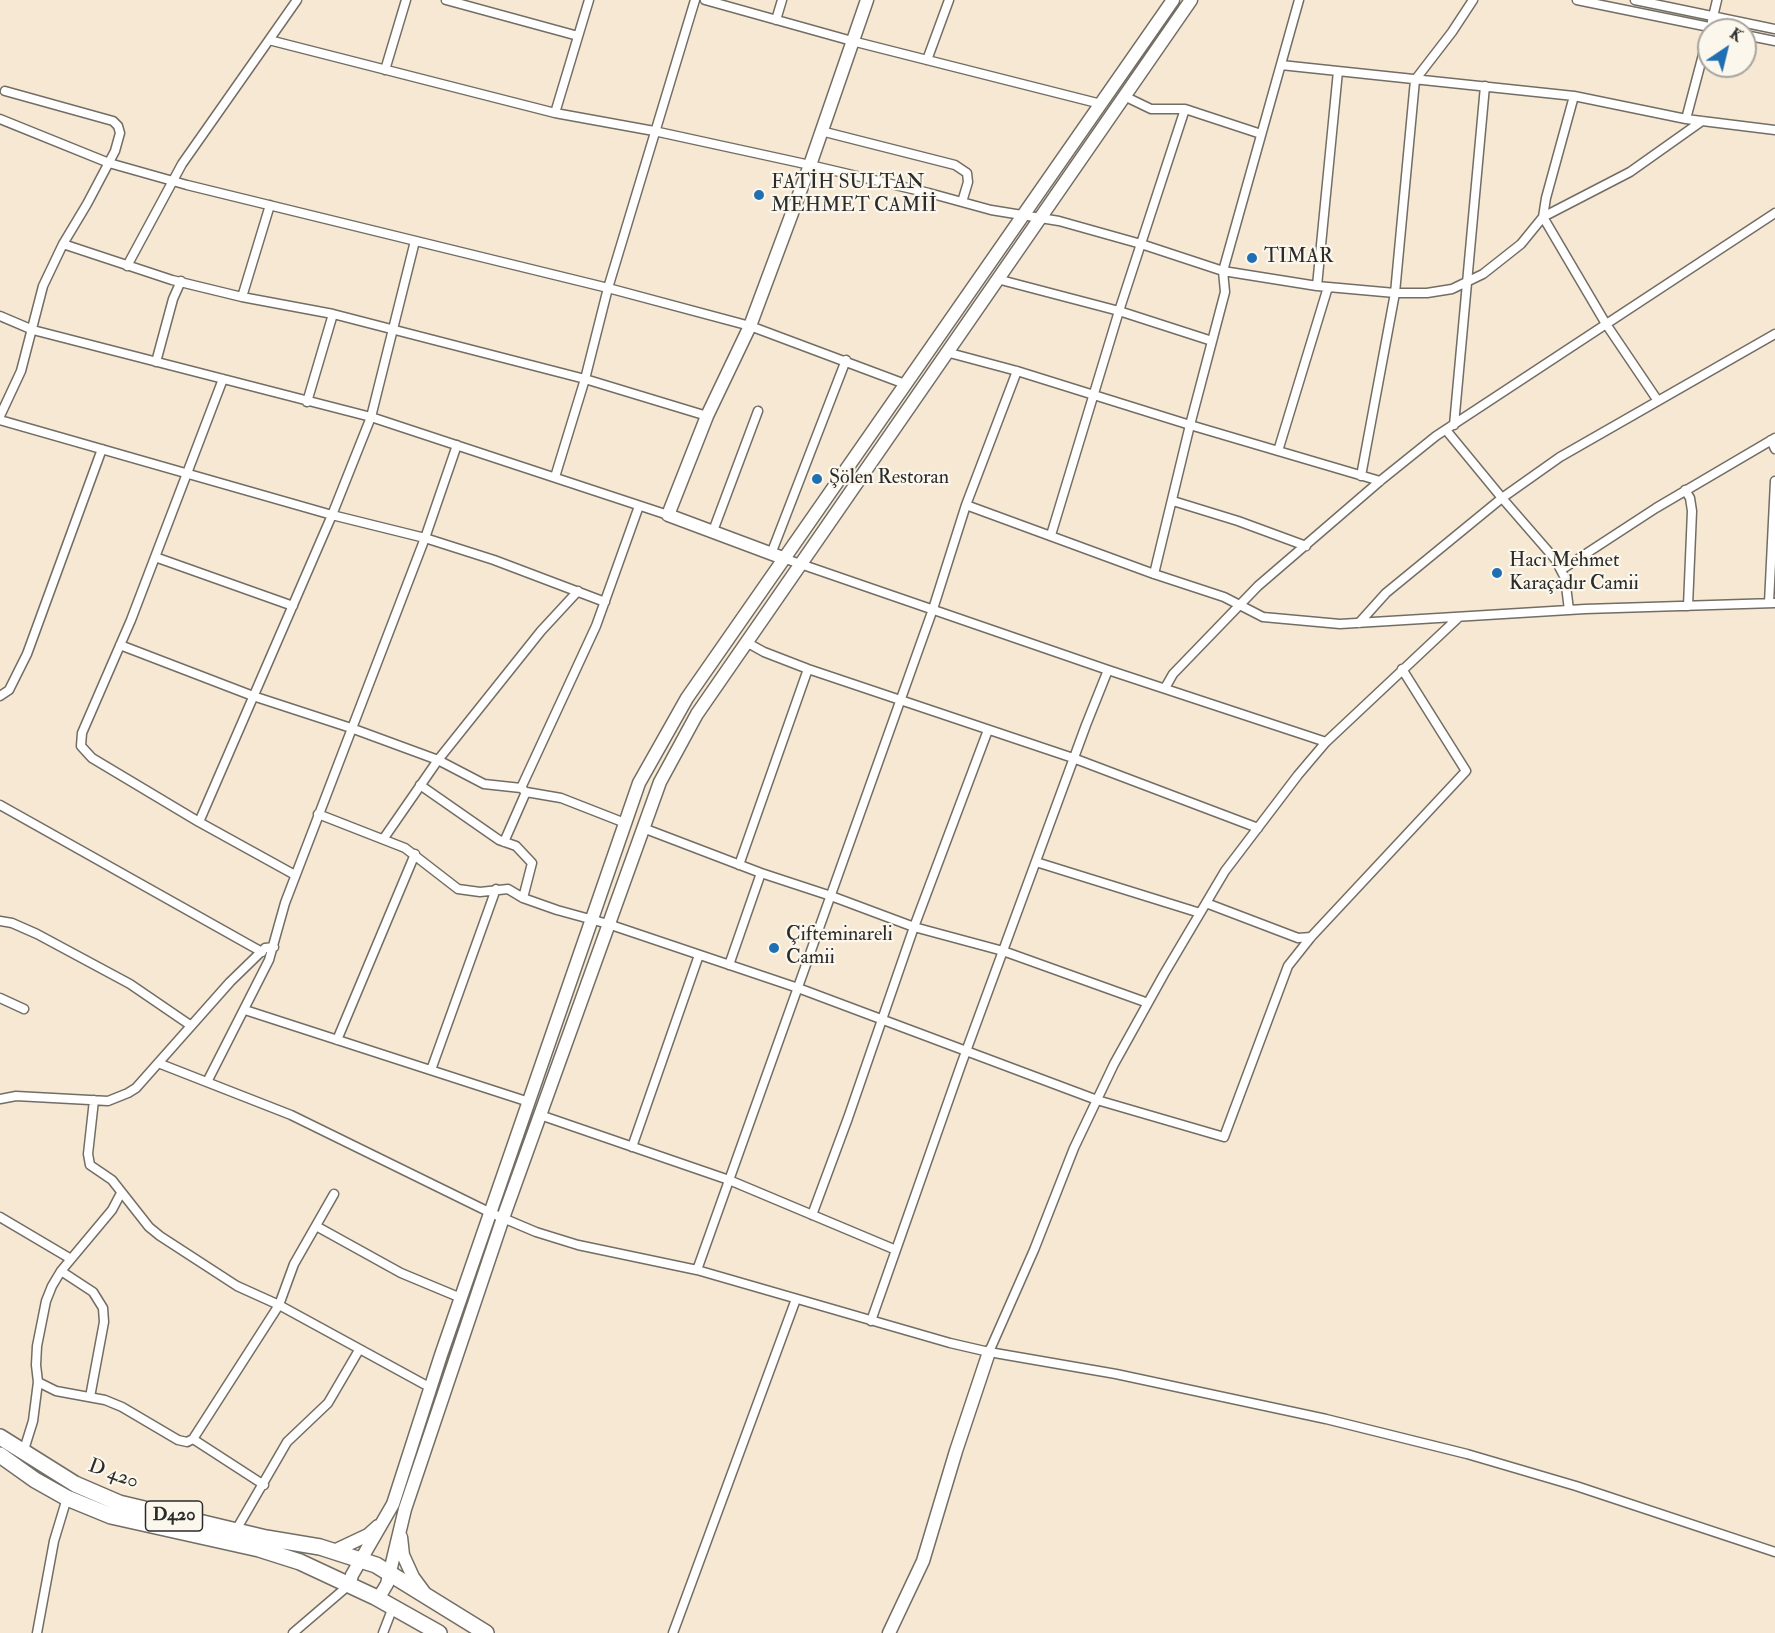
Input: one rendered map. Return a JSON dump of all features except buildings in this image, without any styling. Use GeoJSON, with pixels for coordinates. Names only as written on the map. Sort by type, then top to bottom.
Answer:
{"type":"FeatureCollection","features":[{"type":"Feature","properties":{"kind":"highway","name":"D 420"},"geometry":{"type":"LineString","coordinates":[[0,1437],[75,1484],[119,1503],[362,1559]]}},
{"type":"Feature","properties":{"kind":"highway","name":"D420"},"geometry":{"type":"LineString","coordinates":[[0,1455],[35,1480],[67,1498],[111,1516],[258,1549],[300,1562],[393,1606],[439,1633]]}},
{"type":"Feature","properties":{"kind":"highway","name":"D420"},"geometry":{"type":"LineString","coordinates":[[362,1559],[376,1565],[486,1633]]}},
{"type":"Feature","properties":{"kind":"main road"},"geometry":{"type":"LineString","coordinates":[[777,556],[668,515],[707,416],[750,326],[810,165],[867,0]]}},
{"type":"Feature","properties":{"kind":"main road"},"geometry":{"type":"LineString","coordinates":[[375,1598],[381,1594],[387,1584],[405,1509],[503,1218],[660,782],[697,714],[1191,0]]}},
{"type":"Feature","properties":{"kind":"main road"},"geometry":{"type":"LineString","coordinates":[[350,1585],[352,1575],[393,1504],[461,1299],[639,783],[687,698],[777,556],[905,384],[1171,1]]}},
{"type":"Feature","properties":{"kind":"main road"},"geometry":{"type":"LineString","coordinates":[[889,1633],[923,1561],[989,1352]]}},
{"type":"Feature","properties":{"kind":"main road"},"geometry":{"type":"LineString","coordinates":[[334,1551],[368,1535],[384,1522]]}},
{"type":"Feature","properties":{"kind":"main road"},"geometry":{"type":"LineString","coordinates":[[400,1530],[404,1555],[413,1577],[428,1598]]}},
{"type":"Feature","properties":{"kind":"street"},"geometry":{"type":"LineString","coordinates":[[127,266],[189,154],[297,0]]}},
{"type":"Feature","properties":{"kind":"street"},"geometry":{"type":"LineString","coordinates":[[386,70],[406,0]]}},
{"type":"Feature","properties":{"kind":"street"},"geometry":{"type":"LineString","coordinates":[[446,0],[578,36]]}},
{"type":"Feature","properties":{"kind":"street"},"geometry":{"type":"LineString","coordinates":[[485,11],[488,0]]}},
{"type":"Feature","properties":{"kind":"street"},"geometry":{"type":"LineString","coordinates":[[555,113],[589,0]]}},
{"type":"Feature","properties":{"kind":"street"},"geometry":{"type":"LineString","coordinates":[[555,477],[585,379],[608,288],[654,131],[695,0]]}},
{"type":"Feature","properties":{"kind":"street"},"geometry":{"type":"LineString","coordinates":[[705,0],[1101,104]]}},
{"type":"Feature","properties":{"kind":"street"},"geometry":{"type":"LineString","coordinates":[[776,20],[782,0]]}},
{"type":"Feature","properties":{"kind":"street"},"geometry":{"type":"LineString","coordinates":[[927,60],[949,0]]}},
{"type":"Feature","properties":{"kind":"street"},"geometry":{"type":"LineString","coordinates":[[1154,574],[1225,292],[1223,271],[1299,0]]}},
{"type":"Feature","properties":{"kind":"street"},"geometry":{"type":"LineString","coordinates":[[1361,476],[1395,293],[1415,80],[1473,0]]}},
{"type":"Feature","properties":{"kind":"street"},"geometry":{"type":"LineString","coordinates":[[1576,0],[1697,27]]}},
{"type":"Feature","properties":{"kind":"street"},"geometry":{"type":"LineString","coordinates":[[1635,0],[1775,29]]}},
{"type":"Feature","properties":{"kind":"street"},"geometry":{"type":"LineString","coordinates":[[1713,17],[1717,0]]}},
{"type":"Feature","properties":{"kind":"street"},"geometry":{"type":"LineString","coordinates":[[1757,38],[1775,42]]}},
{"type":"Feature","properties":{"kind":"street"},"geometry":{"type":"LineString","coordinates":[[269,40],[555,113],[654,131],[810,165],[1022,216],[1059,220],[1223,271],[1317,286],[1395,293],[1426,293],[1452,289],[1483,274],[1521,244],[1543,216],[1630,172],[1702,121]]}},
{"type":"Feature","properties":{"kind":"street"},"geometry":{"type":"LineString","coordinates":[[1281,65],[1574,96],[1686,119],[1775,130]]}},
{"type":"Feature","properties":{"kind":"street"},"geometry":{"type":"LineString","coordinates":[[1317,286],[1338,71]]}},
{"type":"Feature","properties":{"kind":"street"},"geometry":{"type":"LineString","coordinates":[[1686,119],[1697,76]]}},
{"type":"Feature","properties":{"kind":"street"},"geometry":{"type":"LineString","coordinates":[[1485,86],[1468,282],[1450,427],[1502,498],[1555,559],[1565,578],[1569,610]]}},
{"type":"Feature","properties":{"kind":"street"},"geometry":{"type":"LineString","coordinates":[[5,91],[113,121],[120,133],[115,151],[63,244],[44,286],[21,371],[0,418],[332,515],[425,538],[494,560],[605,602]]}},
{"type":"Feature","properties":{"kind":"street"},"geometry":{"type":"LineString","coordinates":[[1124,96],[1151,109],[1185,109],[1261,134]]}},
{"type":"Feature","properties":{"kind":"street"},"geometry":{"type":"LineString","coordinates":[[1574,96],[1543,216],[1606,324],[1658,401]]}},
{"type":"Feature","properties":{"kind":"street"},"geometry":{"type":"LineString","coordinates":[[1051,535],[1119,311],[1185,109]]}},
{"type":"Feature","properties":{"kind":"street"},"geometry":{"type":"LineString","coordinates":[[0,119],[109,163],[173,181],[608,288],[750,326],[846,360],[905,384]]}},
{"type":"Feature","properties":{"kind":"street"},"geometry":{"type":"LineString","coordinates":[[821,131],[955,165],[967,173],[968,182],[962,202]]}},
{"type":"Feature","properties":{"kind":"street"},"geometry":{"type":"LineString","coordinates":[[242,297],[270,205]]}},
{"type":"Feature","properties":{"kind":"street"},"geometry":{"type":"LineString","coordinates":[[1165,688],[1173,674],[1258,586],[1380,481],[1450,427],[1775,213]]}},
{"type":"Feature","properties":{"kind":"street"},"geometry":{"type":"LineString","coordinates":[[199,822],[332,515],[371,417],[415,241]]}},
{"type":"Feature","properties":{"kind":"street"},"geometry":{"type":"LineString","coordinates":[[63,244],[127,266],[242,297],[333,314],[585,379],[707,416]]}},
{"type":"Feature","properties":{"kind":"street"},"geometry":{"type":"LineString","coordinates":[[997,279],[1119,311],[1212,340]]}},
{"type":"Feature","properties":{"kind":"street"},"geometry":{"type":"LineString","coordinates":[[156,362],[173,299],[181,280]]}},
{"type":"Feature","properties":{"kind":"street"},"geometry":{"type":"LineString","coordinates":[[1278,451],[1328,287]]}},
{"type":"Feature","properties":{"kind":"street"},"geometry":{"type":"LineString","coordinates":[[307,402],[333,314]]}},
{"type":"Feature","properties":{"kind":"street"},"geometry":{"type":"LineString","coordinates":[[0,316],[33,330],[371,417],[668,515]]}},
{"type":"Feature","properties":{"kind":"street"},"geometry":{"type":"LineString","coordinates":[[1359,623],[1386,593],[1502,498],[1560,457],[1775,334]]}},
{"type":"Feature","properties":{"kind":"street"},"geometry":{"type":"LineString","coordinates":[[946,352],[1017,371],[1380,481]]}},
{"type":"Feature","properties":{"kind":"street"},"geometry":{"type":"LineString","coordinates":[[846,360],[777,556],[1326,742]]}},
{"type":"Feature","properties":{"kind":"street"},"geometry":{"type":"LineString","coordinates":[[697,1270],[933,609],[966,505],[1017,371]]}},
{"type":"Feature","properties":{"kind":"street"},"geometry":{"type":"LineString","coordinates":[[223,379],[120,645],[82,733],[81,746],[92,758],[199,822],[296,875]]}},
{"type":"Feature","properties":{"kind":"street"},"geometry":{"type":"LineString","coordinates":[[712,531],[758,411]]}},
{"type":"Feature","properties":{"kind":"street"},"geometry":{"type":"LineString","coordinates":[[1561,570],[1685,490],[1773,439],[1775,449]]}},
{"type":"Feature","properties":{"kind":"street"},"geometry":{"type":"LineString","coordinates":[[207,1082],[245,1010],[274,947],[285,903],[425,538],[457,445]]}},
{"type":"Feature","properties":{"kind":"street"},"geometry":{"type":"LineString","coordinates":[[0,696],[9,690],[27,654],[102,449]]}},
{"type":"Feature","properties":{"kind":"street"},"geometry":{"type":"LineString","coordinates":[[966,505],[1154,574],[1224,597],[1263,617],[1340,624],[1569,610],[1772,603],[1775,481]]}},
{"type":"Feature","properties":{"kind":"street"},"geometry":{"type":"LineString","coordinates":[[1685,490],[1692,510],[1688,606]]}},
{"type":"Feature","properties":{"kind":"street"},"geometry":{"type":"LineString","coordinates":[[1173,501],[1238,521],[1306,546]]}},
{"type":"Feature","properties":{"kind":"street"},"geometry":{"type":"LineString","coordinates":[[504,842],[524,790],[596,626],[639,506]]}},
{"type":"Feature","properties":{"kind":"street"},"geometry":{"type":"LineString","coordinates":[[155,557],[292,606]]}},
{"type":"Feature","properties":{"kind":"street"},"geometry":{"type":"LineString","coordinates":[[384,838],[438,760],[541,631],[578,591]]}},
{"type":"Feature","properties":{"kind":"street"},"geometry":{"type":"LineString","coordinates":[[989,1352],[1034,1250],[1074,1148],[1097,1100],[1148,1002],[1226,870],[1326,742],[1458,618]]}},
{"type":"Feature","properties":{"kind":"street"},"geometry":{"type":"LineString","coordinates":[[746,642],[808,669],[1073,758],[1258,828]]}},
{"type":"Feature","properties":{"kind":"street"},"geometry":{"type":"LineString","coordinates":[[120,645],[253,696],[438,760],[484,784],[561,798],[625,823]]}},
{"type":"Feature","properties":{"kind":"street"},"geometry":{"type":"LineString","coordinates":[[739,865],[808,669]]}},
{"type":"Feature","properties":{"kind":"street"},"geometry":{"type":"LineString","coordinates":[[318,814],[384,838],[415,854],[458,889],[480,892],[508,889],[523,897],[592,921],[608,924],[798,988],[1097,1100],[1224,1137],[1288,966],[1311,937],[1466,771],[1402,669]]}},
{"type":"Feature","properties":{"kind":"street"},"geometry":{"type":"LineString","coordinates":[[871,1321],[1073,758],[1108,670]]}},
{"type":"Feature","properties":{"kind":"street"},"geometry":{"type":"LineString","coordinates":[[812,1215],[914,927],[988,730]]}},
{"type":"Feature","properties":{"kind":"street"},"geometry":{"type":"LineString","coordinates":[[420,785],[504,842],[516,846],[532,863],[523,897]]}},
{"type":"Feature","properties":{"kind":"street"},"geometry":{"type":"LineString","coordinates":[[0,805],[261,952]]}},
{"type":"Feature","properties":{"kind":"street"},"geometry":{"type":"LineString","coordinates":[[643,828],[739,865],[914,927],[1003,951],[1148,1002]]}},
{"type":"Feature","properties":{"kind":"street"},"geometry":{"type":"LineString","coordinates":[[337,1040],[415,854]]}},
{"type":"Feature","properties":{"kind":"street"},"geometry":{"type":"LineString","coordinates":[[1036,862],[1200,914]]}},
{"type":"Feature","properties":{"kind":"street"},"geometry":{"type":"LineString","coordinates":[[729,964],[761,873]]}},
{"type":"Feature","properties":{"kind":"street"},"geometry":{"type":"LineString","coordinates":[[431,1070],[496,889]]}},
{"type":"Feature","properties":{"kind":"street"},"geometry":{"type":"LineString","coordinates":[[1206,903],[1298,938],[1311,937]]}},
{"type":"Feature","properties":{"kind":"street"},"geometry":{"type":"LineString","coordinates":[[0,921],[12,923],[37,934],[130,984],[190,1025]]}},
{"type":"Feature","properties":{"kind":"street"},"geometry":{"type":"LineString","coordinates":[[0,1099],[16,1096],[108,1101],[128,1093],[261,952],[268,947],[274,947]]}},
{"type":"Feature","properties":{"kind":"street"},"geometry":{"type":"LineString","coordinates":[[632,1147],[699,955]]}},
{"type":"Feature","properties":{"kind":"street"},"geometry":{"type":"LineString","coordinates":[[0,998],[24,1009]]}},
{"type":"Feature","properties":{"kind":"street"},"geometry":{"type":"LineString","coordinates":[[245,1010],[529,1102]]}},
{"type":"Feature","properties":{"kind":"street"},"geometry":{"type":"LineString","coordinates":[[158,1063],[291,1114],[491,1213],[536,1232],[578,1245],[697,1270],[950,1343],[1128,1376],[1326,1419],[1467,1454],[1576,1486],[1775,1552]]}},
{"type":"Feature","properties":{"kind":"street"},"geometry":{"type":"LineString","coordinates":[[94,1100],[88,1160],[94,1169],[112,1180],[160,1236],[237,1286],[279,1305],[431,1388]]}},
{"type":"Feature","properties":{"kind":"street"},"geometry":{"type":"LineString","coordinates":[[540,1115],[729,1180],[896,1250]]}},
{"type":"Feature","properties":{"kind":"street"},"geometry":{"type":"LineString","coordinates":[[23,1453],[33,1421],[38,1382],[37,1346],[46,1301],[61,1271],[112,1210],[121,1193]]}},
{"type":"Feature","properties":{"kind":"street"},"geometry":{"type":"LineString","coordinates":[[38,1382],[56,1391],[105,1400],[122,1407],[178,1440],[187,1442],[194,1439],[279,1305],[294,1264],[334,1194]]}},
{"type":"Feature","properties":{"kind":"street"},"geometry":{"type":"LineString","coordinates":[[0,1217],[71,1259]]}},
{"type":"Feature","properties":{"kind":"street"},"geometry":{"type":"LineString","coordinates":[[316,1226],[401,1273],[461,1299]]}},
{"type":"Feature","properties":{"kind":"street"},"geometry":{"type":"LineString","coordinates":[[61,1271],[93,1292],[103,1308],[104,1322],[90,1397]]}},
{"type":"Feature","properties":{"kind":"street"},"geometry":{"type":"LineString","coordinates":[[672,1633],[796,1299]]}},
{"type":"Feature","properties":{"kind":"street"},"geometry":{"type":"LineString","coordinates":[[236,1530],[287,1442],[328,1403],[359,1350]]}},
{"type":"Feature","properties":{"kind":"street"},"geometry":{"type":"LineString","coordinates":[[194,1439],[264,1485]]}},
{"type":"Feature","properties":{"kind":"street"},"geometry":{"type":"LineString","coordinates":[[37,1633],[54,1541],[67,1498]]}},
{"type":"Feature","properties":{"kind":"street"},"geometry":{"type":"LineString","coordinates":[[293,1633],[350,1585]]}},
{"type":"Feature","properties":{"kind":"street"},"geometry":{"type":"LineString","coordinates":[[384,1633],[393,1606]]}},
{"type":"Feature","properties":{"kind":"place","name":"FATİH SULTAN MEHMET CAMİİ"},"geometry":{"type":"Point","coordinates":[759,195]}},
{"type":"Feature","properties":{"kind":"place","name":"TIMAR"},"geometry":{"type":"Point","coordinates":[1252,258]}},
{"type":"Feature","properties":{"kind":"place","name":"Şölen Restoran"},"geometry":{"type":"Point","coordinates":[817,479]}},
{"type":"Feature","properties":{"kind":"place","name":"Hacı Mehmet Karaçadır Camii"},"geometry":{"type":"Point","coordinates":[1497,573]}},
{"type":"Feature","properties":{"kind":"place","name":"Çifteminareli Camii"},"geometry":{"type":"Point","coordinates":[774,948]}}]}
